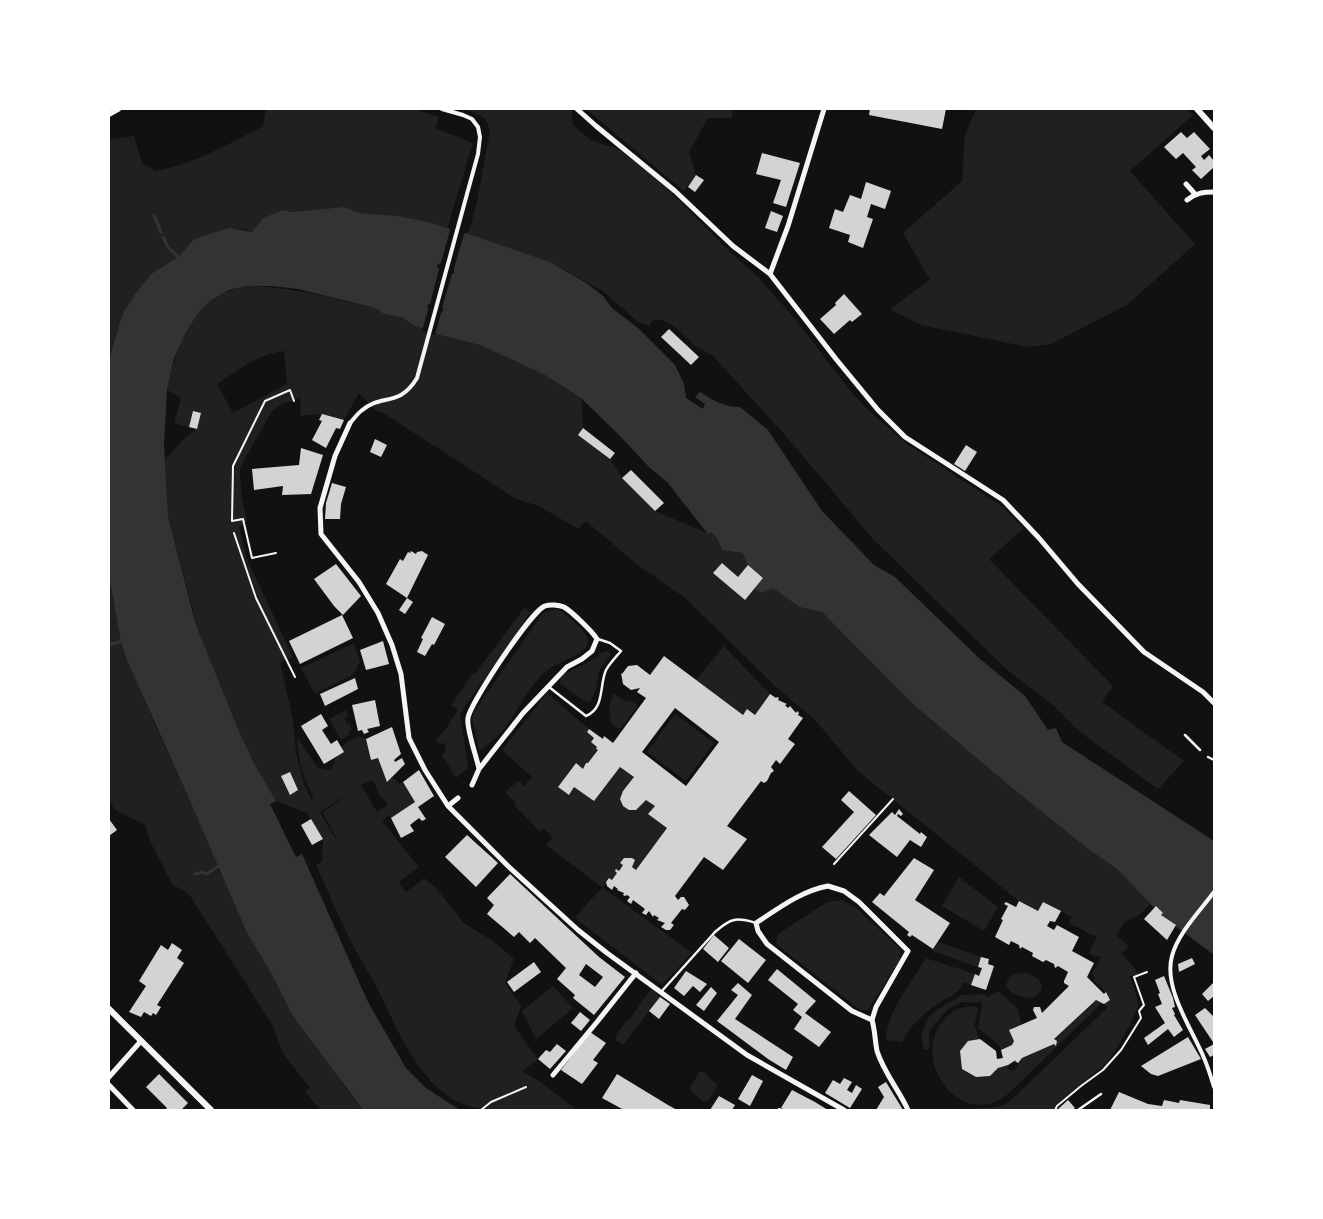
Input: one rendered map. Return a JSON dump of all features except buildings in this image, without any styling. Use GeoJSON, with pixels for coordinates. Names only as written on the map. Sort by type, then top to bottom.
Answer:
{"type":"FeatureCollection","features":[{"type":"Feature","properties":{"kind":"street"},"geometry":{"type":"LineString","coordinates":[[109,114],[118,109]]}},
{"type":"Feature","properties":{"kind":"street"},"geometry":{"type":"LineString","coordinates":[[442,109],[472,119],[478,127],[480,137],[478,154],[419,370],[414,383],[402,395],[361,410],[350,423],[335,456],[320,508],[321,534],[359,582],[378,613],[392,645],[401,674],[409,738],[425,770],[448,806],[502,860],[578,930],[747,1055],[844,1110]]}},
{"type":"Feature","properties":{"kind":"street"},"geometry":{"type":"LineString","coordinates":[[577,109],[675,191],[733,246],[770,274],[836,360],[878,410],[905,437],[1003,500],[1039,538],[1078,584],[1144,652],[1203,692],[1214,702]]}},
{"type":"Feature","properties":{"kind":"street"},"geometry":{"type":"LineString","coordinates":[[770,274],[788,226],[824,109]]}},
{"type":"Feature","properties":{"kind":"street"},"geometry":{"type":"LineString","coordinates":[[1197,109],[1214,128]]}},
{"type":"Feature","properties":{"kind":"street"},"geometry":{"type":"LineString","coordinates":[[1186,184],[1195,194]]}},
{"type":"Feature","properties":{"kind":"street"},"geometry":{"type":"LineString","coordinates":[[1187,200],[1195,194],[1214,192]]}},
{"type":"Feature","properties":{"kind":"street"},"geometry":{"type":"LineString","coordinates":[[472,785],[480,770],[523,713],[567,667],[592,651],[596,639],[564,607],[543,606],[536,613],[504,656],[470,709],[467,720],[480,770]]}},
{"type":"Feature","properties":{"kind":"street"},"geometry":{"type":"LineString","coordinates":[[448,806],[458,798]]}},
{"type":"Feature","properties":{"kind":"street"},"geometry":{"type":"LineString","coordinates":[[872,1020],[852,1011],[767,944],[758,931],[756,923],[801,894],[828,886],[844,891],[859,902],[908,951],[879,1001],[872,1020],[877,1050],[894,1087],[908,1110]]}},
{"type":"Feature","properties":{"kind":"street"},"geometry":{"type":"LineString","coordinates":[[1214,892],[1185,931],[1172,955],[1170,973],[1179,1003],[1205,1059],[1214,1087]]}},
{"type":"Feature","properties":{"kind":"street"},"geometry":{"type":"LineString","coordinates":[[553,1075],[636,973]]}},
{"type":"Feature","properties":{"kind":"street"},"geometry":{"type":"LineString","coordinates":[[109,1009],[211,1110]]}},
{"type":"Feature","properties":{"kind":"street"},"geometry":{"type":"LineString","coordinates":[[109,1077],[141,1041]]}},
{"type":"Feature","properties":{"kind":"street"},"geometry":{"type":"LineString","coordinates":[[109,1085],[133,1110]]}},
{"type":"Feature","properties":{"kind":"lane"},"geometry":{"type":"LineString","coordinates":[[549,687],[586,716],[593,713],[598,707],[607,668],[621,651],[610,643],[596,639]]}},
{"type":"Feature","properties":{"kind":"lane"},"geometry":{"type":"LineString","coordinates":[[1184,735],[1200,750]]}},
{"type":"Feature","properties":{"kind":"lane"},"geometry":{"type":"LineString","coordinates":[[1208,757],[1214,760]]}},
{"type":"Feature","properties":{"kind":"lane"},"geometry":{"type":"LineString","coordinates":[[661,992],[724,924],[734,918],[756,923]]}},
{"type":"Feature","properties":{"kind":"lane"},"geometry":{"type":"LineString","coordinates":[[1078,1110],[1101,1094]]}},
{"type":"Feature","properties":{"kind":"path"},"geometry":{"type":"LineString","coordinates":[[276,553],[252,558],[243,519],[232,521],[233,466],[265,401],[290,390],[294,402]]}},
{"type":"Feature","properties":{"kind":"path"},"geometry":{"type":"LineString","coordinates":[[234,532],[256,598],[295,678]]}},
{"type":"Feature","properties":{"kind":"path"},"geometry":{"type":"LineString","coordinates":[[834,864],[893,799]]}},
{"type":"Feature","properties":{"kind":"path"},"geometry":{"type":"LineString","coordinates":[[1055,1110],[1057,1106],[1081,1086],[1104,1070],[1121,1050],[1140,1018],[1139,1011],[1144,1005],[1134,977],[1147,972]]}},
{"type":"Feature","properties":{"kind":"path"},"geometry":{"type":"LineString","coordinates":[[481,1110],[491,1102],[526,1087]]}},
{"type":"Feature","properties":{"kind":"path"},"geometry":{"type":"LineString","coordinates":[[778,1110],[782,1110]]}},
{"type":"Feature","properties":{"kind":"shaded area"},"geometry":{"type":"Polygon","coordinates":[[[266,109],[415,109],[439,117],[435,128],[473,143],[448,226],[449,228],[398,216],[360,213],[344,207],[291,212],[282,210],[263,218],[252,232],[243,229],[194,239],[178,257],[151,274],[122,315],[109,360],[109,140],[134,136],[142,163],[156,171],[184,164],[263,126],[266,109]]]}},
{"type":"Feature","properties":{"kind":"shaded area"},"geometry":{"type":"Polygon","coordinates":[[[466,109],[571,110],[573,125],[590,140],[620,150],[662,184],[759,278],[796,320],[847,387],[866,408],[907,444],[1000,505],[1024,528],[989,559],[1113,686],[1102,702],[1184,761],[1158,789],[1080,732],[1055,707],[1005,668],[873,539],[785,435],[713,356],[695,346],[674,326],[664,321],[654,319],[649,326],[638,322],[603,291],[550,262],[465,233],[469,231],[477,202],[490,130],[485,118],[466,109]]]}},
{"type":"Feature","properties":{"kind":"shaded area"},"geometry":{"type":"Polygon","coordinates":[[[586,109],[733,109],[732,118],[708,118],[689,152],[696,175],[684,191],[586,109]]]}},
{"type":"Feature","properties":{"kind":"shaded area"},"geometry":{"type":"Polygon","coordinates":[[[976,109],[1186,109],[1193,115],[1130,171],[1195,244],[1127,305],[1051,344],[1028,347],[921,325],[890,309],[930,280],[903,233],[962,181],[965,135],[976,109]]]}},
{"type":"Feature","properties":{"kind":"shaded area"},"geometry":{"type":"Polygon","coordinates":[[[344,207],[360,213],[398,216],[427,222],[475,236],[550,262],[588,284],[603,296],[612,308],[638,328],[675,365],[684,384],[686,398],[703,409],[705,404],[695,397],[700,392],[723,404],[740,407],[768,430],[822,511],[874,565],[895,577],[979,658],[1025,696],[1048,730],[1056,728],[1062,742],[1214,841],[1214,955],[1161,915],[1118,870],[1087,848],[1011,787],[913,704],[822,612],[799,607],[773,588],[762,593],[754,588],[763,578],[748,565],[742,553],[722,550],[717,538],[712,533],[707,533],[668,483],[649,467],[581,398],[545,375],[480,345],[440,335],[411,324],[404,318],[384,314],[375,308],[298,289],[246,286],[229,290],[211,300],[198,313],[186,332],[174,358],[167,390],[164,444],[168,516],[198,630],[238,729],[254,763],[276,801],[270,804],[296,857],[302,854],[368,1002],[406,1068],[426,1088],[460,1110],[363,1110],[293,1016],[270,971],[246,931],[127,660],[121,642],[109,576],[109,360],[122,315],[136,293],[151,274],[178,257],[194,239],[229,228],[252,232],[263,218],[282,210],[291,212],[344,207]]]}},
{"type":"Feature","properties":{"kind":"shaded area"},"geometry":{"type":"Polygon","coordinates":[[[246,286],[295,290],[375,308],[384,314],[404,318],[411,324],[440,335],[480,345],[545,375],[581,398],[583,425],[579,435],[610,459],[622,478],[655,511],[707,533],[712,533],[717,538],[722,550],[742,553],[748,565],[738,577],[722,563],[714,573],[754,588],[773,588],[799,607],[822,612],[1011,787],[1087,848],[1118,870],[1150,904],[1139,915],[1125,922],[1116,935],[1129,946],[1122,954],[1139,976],[1129,976],[1138,1006],[1134,1017],[1107,1062],[1052,1110],[964,1110],[998,1106],[1009,1102],[1107,1008],[1104,1004],[1110,1000],[1106,992],[1093,980],[1095,978],[1092,974],[1101,957],[1097,955],[1096,957],[1089,953],[1097,937],[1069,923],[1072,917],[1043,902],[1038,911],[1019,901],[858,771],[815,720],[776,687],[684,597],[639,566],[586,521],[578,529],[539,506],[516,499],[385,414],[375,410],[359,393],[344,420],[323,415],[301,416],[300,397],[294,401],[283,403],[272,411],[240,468],[241,492],[247,522],[239,527],[247,559],[293,657],[280,663],[293,719],[296,753],[304,784],[312,801],[313,796],[301,768],[297,737],[318,768],[330,770],[344,744],[358,736],[366,739],[371,760],[378,758],[387,781],[393,777],[399,784],[403,782],[415,802],[391,818],[389,815],[382,821],[419,867],[399,882],[406,892],[424,878],[436,888],[464,923],[493,941],[514,959],[505,983],[521,1006],[514,1026],[538,1059],[522,1071],[542,1083],[577,1110],[517,1111],[485,1109],[460,1103],[444,1093],[419,1067],[409,1051],[375,984],[355,950],[316,865],[322,861],[323,839],[307,813],[276,801],[254,763],[238,729],[198,630],[168,516],[165,459],[187,436],[197,429],[201,413],[193,411],[189,427],[174,423],[181,398],[167,390],[181,342],[193,319],[210,301],[227,292],[246,286]],[[284,351],[249,363],[217,384],[233,413],[287,384],[284,351]],[[369,780],[361,785],[377,812],[387,805],[385,799],[381,798],[374,782],[369,780]],[[356,788],[320,812],[335,838],[323,813],[356,788]]]}},
{"type":"Feature","properties":{"kind":"shaded area"},"geometry":{"type":"Polygon","coordinates":[[[109,576],[121,642],[156,727],[246,931],[342,1083],[363,1110],[321,1110],[305,1092],[310,1088],[283,1053],[273,1026],[189,894],[172,884],[152,845],[145,825],[115,810],[109,800],[109,576]]]}},
{"type":"Feature","properties":{"kind":"shaded area"},"geometry":{"type":"Polygon","coordinates":[[[525,607],[530,613],[460,714],[468,768],[456,778],[442,755],[446,750],[444,743],[438,744],[436,739],[445,730],[458,710],[451,705],[472,674],[474,675],[525,607]]]}},
{"type":"Feature","properties":{"kind":"shaded area"},"geometry":{"type":"Polygon","coordinates":[[[557,609],[576,623],[585,633],[588,642],[587,646],[577,654],[546,671],[527,693],[512,719],[500,734],[482,749],[479,749],[472,719],[474,712],[543,613],[557,609]]]}},
{"type":"Feature","properties":{"kind":"shaded area"},"geometry":{"type":"Polygon","coordinates":[[[354,643],[360,662],[354,673],[315,694],[301,668],[354,643]]]}},
{"type":"Feature","properties":{"kind":"shaded area"},"geometry":{"type":"Polygon","coordinates":[[[724,646],[770,694],[755,715],[747,709],[743,715],[696,680],[724,646]]]}},
{"type":"Feature","properties":{"kind":"shaded area"},"geometry":{"type":"Polygon","coordinates":[[[608,651],[611,654],[599,671],[596,689],[591,701],[586,702],[560,684],[560,678],[563,674],[608,651]]]}},
{"type":"Feature","properties":{"kind":"shaded area"},"geometry":{"type":"Polygon","coordinates":[[[547,693],[589,729],[587,732],[594,738],[591,742],[598,750],[583,769],[575,763],[558,787],[569,795],[574,787],[594,801],[620,767],[634,777],[623,791],[620,799],[624,806],[627,809],[636,810],[646,800],[655,806],[649,815],[667,828],[636,870],[625,862],[612,880],[609,878],[603,888],[546,845],[553,838],[544,828],[540,832],[515,806],[516,803],[505,792],[518,781],[524,786],[532,777],[502,750],[547,693]]]}},
{"type":"Feature","properties":{"kind":"shaded area"},"geometry":{"type":"Polygon","coordinates":[[[614,693],[627,702],[630,700],[638,706],[620,730],[611,723],[609,706],[614,693]]]}},
{"type":"Feature","properties":{"kind":"shaded area"},"geometry":{"type":"Polygon","coordinates":[[[346,710],[348,717],[345,718],[352,730],[348,732],[349,735],[341,740],[329,719],[346,710]]]}},
{"type":"Feature","properties":{"kind":"shaded area"},"geometry":{"type":"Polygon","coordinates":[[[675,714],[714,743],[686,781],[647,752],[675,714]]]}},
{"type":"Feature","properties":{"kind":"shaded area"},"geometry":{"type":"Polygon","coordinates":[[[959,877],[998,907],[984,931],[942,906],[959,877]]]}},
{"type":"Feature","properties":{"kind":"shaded area"},"geometry":{"type":"Polygon","coordinates":[[[603,888],[692,953],[662,985],[575,918],[603,888]]]}},
{"type":"Feature","properties":{"kind":"shaded area"},"geometry":{"type":"Polygon","coordinates":[[[842,900],[858,909],[900,949],[900,960],[868,1010],[860,1010],[776,944],[778,934],[827,902],[842,900]]]}},
{"type":"Feature","properties":{"kind":"shaded area"},"geometry":{"type":"Polygon","coordinates":[[[939,942],[981,957],[978,967],[933,951],[939,942]]]}},
{"type":"Feature","properties":{"kind":"shaded area"},"geometry":{"type":"Polygon","coordinates":[[[926,958],[975,974],[971,985],[964,982],[956,992],[927,1012],[917,1021],[902,1042],[886,1040],[887,1029],[895,1008],[926,958]]]}},
{"type":"Feature","properties":{"kind":"shaded area"},"geometry":{"type":"Polygon","coordinates":[[[1025,973],[1036,977],[1042,984],[1040,992],[1031,998],[1016,995],[1006,985],[1009,977],[1025,973]]]}},
{"type":"Feature","properties":{"kind":"shaded area"},"geometry":{"type":"Polygon","coordinates":[[[553,986],[573,1008],[536,1039],[522,1011],[553,986]]]}},
{"type":"Feature","properties":{"kind":"shaded area"},"geometry":{"type":"Polygon","coordinates":[[[651,989],[660,997],[623,1045],[616,1040],[616,1035],[651,989]]]}},
{"type":"Feature","properties":{"kind":"shaded area"},"geometry":{"type":"Polygon","coordinates":[[[998,991],[1018,1009],[1021,1025],[1009,1030],[1014,1041],[1012,1045],[1001,1050],[999,1045],[978,1028],[982,1004],[978,1000],[978,1003],[961,1002],[947,1010],[931,1029],[929,1049],[924,1049],[921,1036],[928,1018],[938,1009],[962,995],[985,994],[988,997],[998,991]]]}},
{"type":"Feature","properties":{"kind":"shaded area"},"geometry":{"type":"Polygon","coordinates":[[[1096,1000],[1102,1003],[1008,1094],[990,1104],[973,1104],[957,1097],[944,1085],[936,1069],[932,1052],[935,1034],[946,1018],[960,1008],[968,1006],[977,1007],[978,1010],[974,1028],[976,1028],[979,1039],[968,1041],[960,1051],[962,1069],[976,1077],[990,1076],[998,1068],[1009,1064],[1007,1069],[1013,1071],[1020,1059],[1054,1044],[1056,1045],[1057,1041],[1054,1039],[1096,1000]]]}},
{"type":"Feature","properties":{"kind":"shaded area"},"geometry":{"type":"Polygon","coordinates":[[[700,1071],[704,1072],[717,1085],[707,1101],[702,1101],[689,1089],[700,1071]]]}},
{"type":"Feature","properties":{"kind":"pier"},"geometry":{"type":"Polygon","coordinates":[[[448,225],[469,231],[464,234],[454,273],[452,274],[442,308],[444,310],[441,313],[435,335],[422,331],[428,310],[427,305],[430,304],[439,269],[437,267],[441,263],[450,230],[448,225]]]}},
{"type":"Feature","properties":{"kind":"waterway"},"geometry":{"type":"LineString","coordinates":[[154,215],[161,232]]}},
{"type":"Feature","properties":{"kind":"waterway"},"geometry":{"type":"LineString","coordinates":[[163,237],[168,247],[181,260]]}},
{"type":"Feature","properties":{"kind":"waterway"},"geometry":{"type":"LineString","coordinates":[[109,645],[125,640]]}},
{"type":"Feature","properties":{"kind":"waterway"},"geometry":{"type":"LineString","coordinates":[[195,874],[203,872],[207,874],[218,866]]}}]}
